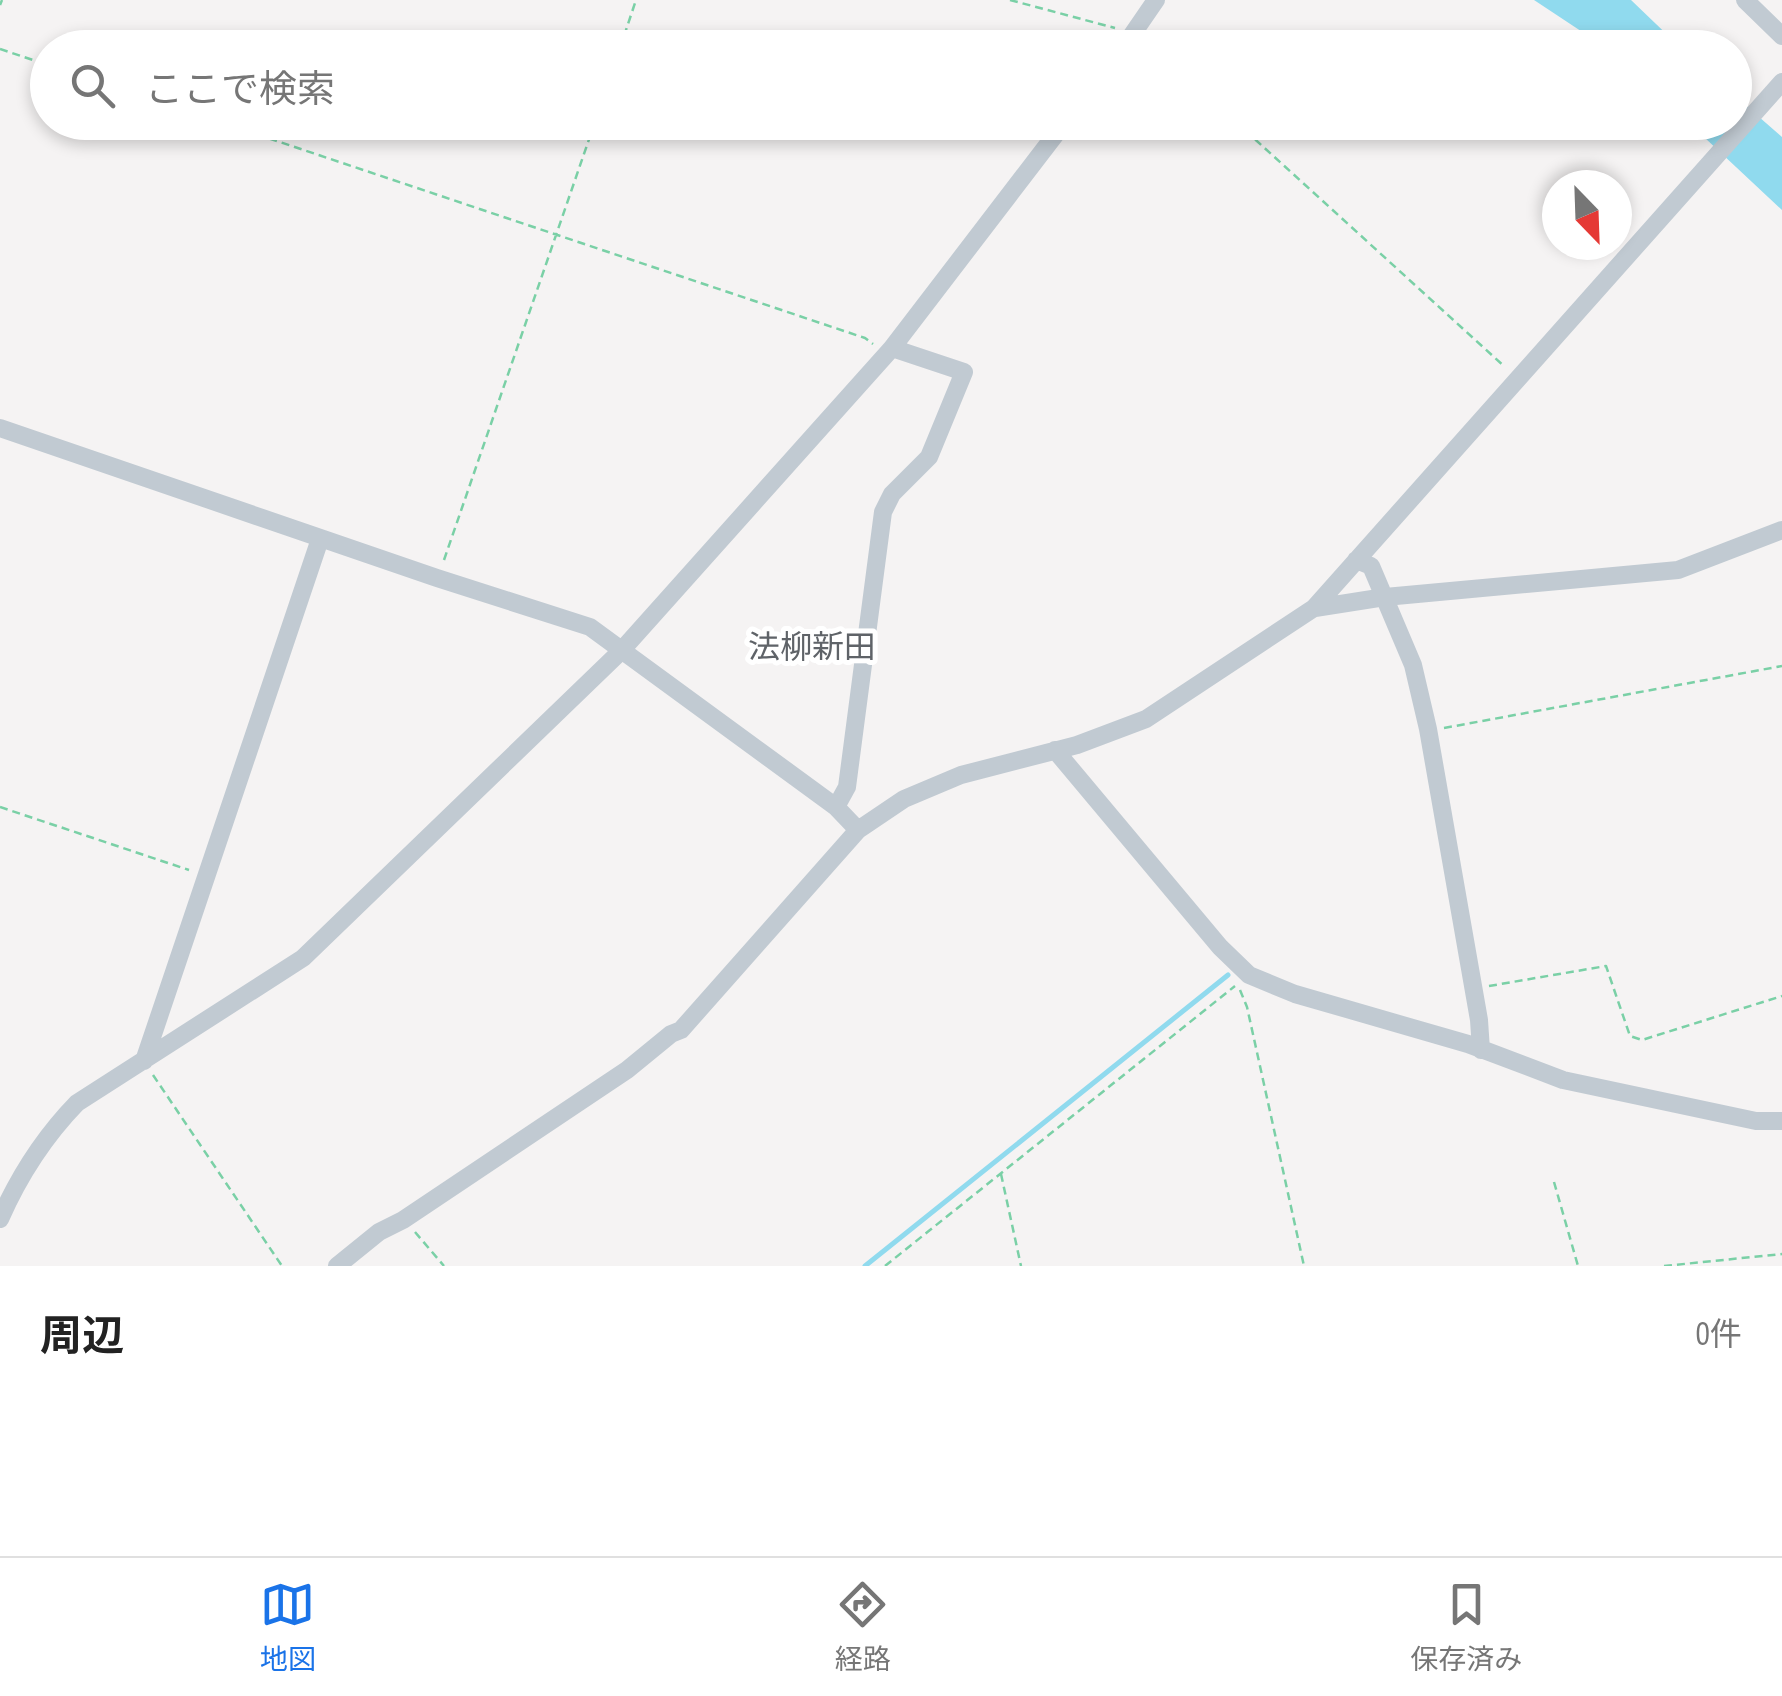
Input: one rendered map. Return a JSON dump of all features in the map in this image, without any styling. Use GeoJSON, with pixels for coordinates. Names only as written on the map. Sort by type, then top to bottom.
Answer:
{"type":"FeatureCollection","features":[{"type":"Feature","properties":{"kind":"street"},"geometry":{"type":"LineString","coordinates":[[1135,30],[1156,0]]}},
{"type":"Feature","properties":{"kind":"street"},"geometry":{"type":"LineString","coordinates":[[1745,0],[1782,36]]}},
{"type":"Feature","properties":{"kind":"street"},"geometry":{"type":"LineString","coordinates":[[1752,115],[1782,82]]}},
{"type":"Feature","properties":{"kind":"street"},"geometry":{"type":"LineString","coordinates":[[0,1219],[11,1193],[50,1132],[77,1104],[303,958],[621,651],[890,351],[1051,140]]}},
{"type":"Feature","properties":{"kind":"street"},"geometry":{"type":"LineString","coordinates":[[337,1266],[379,1232],[403,1220],[628,1070],[680,1030],[858,830],[904,800],[961,776],[1077,745],[1146,720],[1314,608],[1729,140]]}},
{"type":"Feature","properties":{"kind":"street"},"geometry":{"type":"LineString","coordinates":[[836,807],[847,787],[883,512],[892,494],[929,457],[964,372],[890,351]]}},
{"type":"Feature","properties":{"kind":"street"},"geometry":{"type":"LineString","coordinates":[[0,428],[590,627],[836,807],[858,830]]}},
{"type":"Feature","properties":{"kind":"street"},"geometry":{"type":"LineString","coordinates":[[1314,608],[1385,597],[1678,570],[1782,530]]}},
{"type":"Feature","properties":{"kind":"street"},"geometry":{"type":"LineString","coordinates":[[144,1061],[320,538]]}},
{"type":"Feature","properties":{"kind":"street"},"geometry":{"type":"LineString","coordinates":[[1356,560],[1371,566],[1413,666],[1428,729],[1474,988],[1481,1050]]}},
{"type":"Feature","properties":{"kind":"street"},"geometry":{"type":"LineString","coordinates":[[1055,750],[1220,947],[1249,975],[1295,994],[1481,1050],[1563,1080],[1756,1120],[1782,1121]]}},
{"type":"Feature","properties":{"kind":"path"},"geometry":{"type":"LineString","coordinates":[[626,30],[636,0]]}},
{"type":"Feature","properties":{"kind":"path"},"geometry":{"type":"LineString","coordinates":[[1010,0],[1098,30]]}},
{"type":"Feature","properties":{"kind":"path"},"geometry":{"type":"LineString","coordinates":[[0,48],[30,58]]}},
{"type":"Feature","properties":{"kind":"path"},"geometry":{"type":"LineString","coordinates":[[273,140],[865,338],[890,351]]}},
{"type":"Feature","properties":{"kind":"path"},"geometry":{"type":"LineString","coordinates":[[437,578],[589,140]]}},
{"type":"Feature","properties":{"kind":"path"},"geometry":{"type":"LineString","coordinates":[[1256,140],[1517,378]]}},
{"type":"Feature","properties":{"kind":"path"},"geometry":{"type":"LineString","coordinates":[[1428,729],[1782,666]]}},
{"type":"Feature","properties":{"kind":"path"},"geometry":{"type":"LineString","coordinates":[[0,808],[208,876]]}},
{"type":"Feature","properties":{"kind":"path"},"geometry":{"type":"LineString","coordinates":[[1474,988],[1606,966],[1630,1036],[1642,1040],[1782,996]]}},
{"type":"Feature","properties":{"kind":"path"},"geometry":{"type":"LineString","coordinates":[[885,1266],[1238,984],[1247,1007],[1304,1266]]}},
{"type":"Feature","properties":{"kind":"path"},"geometry":{"type":"LineString","coordinates":[[144,1061],[282,1266]]}},
{"type":"Feature","properties":{"kind":"path"},"geometry":{"type":"LineString","coordinates":[[1001,1172],[1021,1266]]}},
{"type":"Feature","properties":{"kind":"path"},"geometry":{"type":"LineString","coordinates":[[1554,1182],[1578,1266]]}},
{"type":"Feature","properties":{"kind":"path"},"geometry":{"type":"LineString","coordinates":[[403,1220],[444,1266]]}},
{"type":"Feature","properties":{"kind":"path"},"geometry":{"type":"LineString","coordinates":[[1664,1266],[1782,1254]]}},
{"type":"Feature","properties":{"kind":"water"},"geometry":{"type":"Polygon","coordinates":[[[1534,0],[1631,0],[1662,30],[1579,30],[1534,0]]]}},
{"type":"Feature","properties":{"kind":"water"},"geometry":{"type":"Polygon","coordinates":[[[1752,111],[1782,137],[1782,210],[1707,140],[1752,140],[1752,111]]]}},
{"type":"Feature","properties":{"kind":"waterway"},"geometry":{"type":"LineString","coordinates":[[865,1266],[1228,975]]}},
{"type":"Feature","properties":{"kind":"district","name":"法柳新田"},"geometry":{"type":"Point","coordinates":[812,647]}}]}
